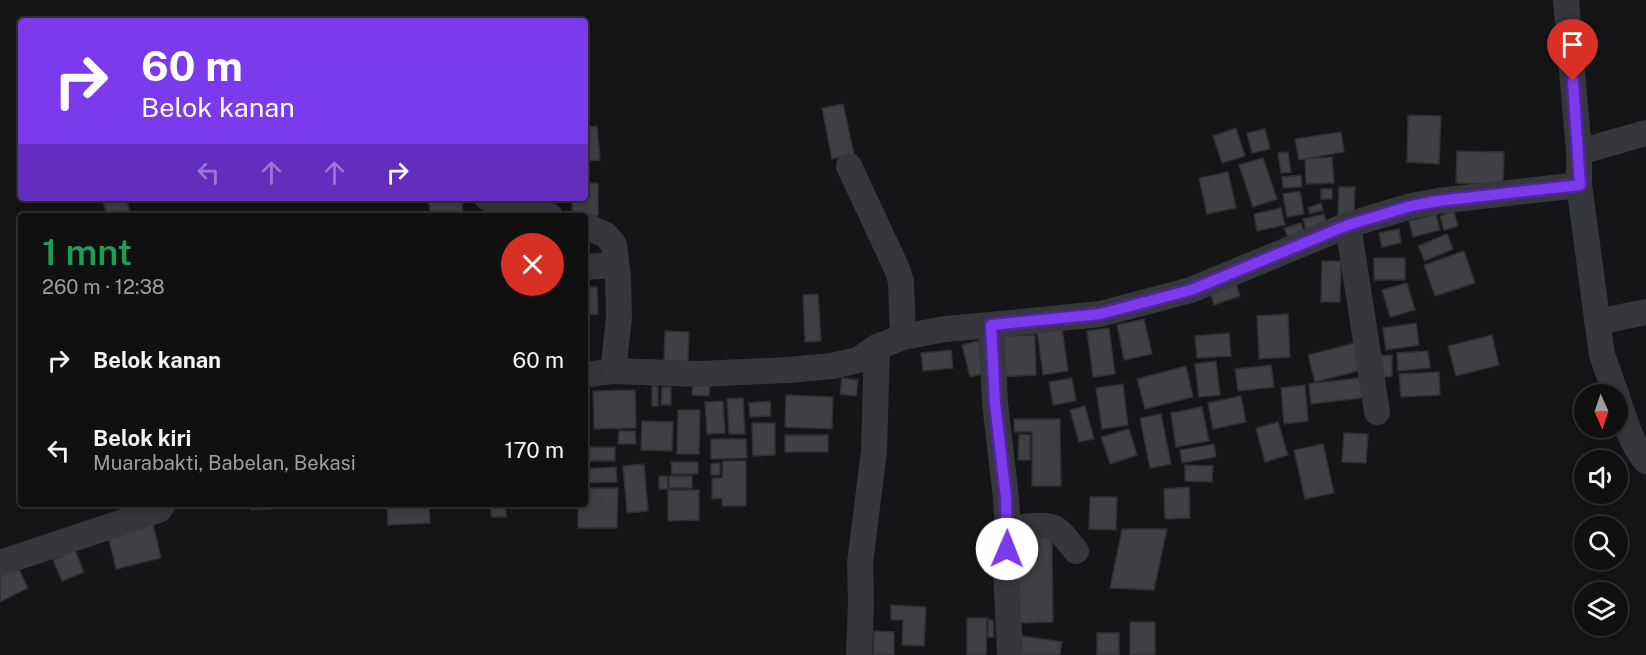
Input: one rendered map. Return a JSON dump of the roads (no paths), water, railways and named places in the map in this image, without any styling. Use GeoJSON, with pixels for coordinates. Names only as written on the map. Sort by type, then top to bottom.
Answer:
{"type":"FeatureCollection","features":[{"type":"Feature","properties":{"kind":"street"},"geometry":{"type":"LineString","coordinates":[[1566,0],[1580,185],[1602,355],[1613,384]]}},
{"type":"Feature","properties":{"kind":"street"},"geometry":{"type":"LineString","coordinates":[[1579,152],[1646,134]]}},
{"type":"Feature","properties":{"kind":"street"},"geometry":{"type":"LineString","coordinates":[[849,166],[901,281],[903,337]]}},
{"type":"Feature","properties":{"kind":"street"},"geometry":{"type":"LineString","coordinates":[[588,375],[613,371],[699,374],[821,367],[858,360],[878,347],[903,337],[945,329],[1100,314],[1191,290],[1348,225],[1411,206],[1580,185]]}},
{"type":"Feature","properties":{"kind":"street"},"geometry":{"type":"LineString","coordinates":[[498,201],[540,213]]}},
{"type":"Feature","properties":{"kind":"street"},"geometry":{"type":"LineString","coordinates":[[1348,225],[1377,412]]}},
{"type":"Feature","properties":{"kind":"street"},"geometry":{"type":"LineString","coordinates":[[588,227],[606,235],[614,245],[619,318],[613,371]]}},
{"type":"Feature","properties":{"kind":"street"},"geometry":{"type":"LineString","coordinates":[[588,267],[616,265]]}},
{"type":"Feature","properties":{"kind":"street"},"geometry":{"type":"LineString","coordinates":[[1598,322],[1646,312]]}},
{"type":"Feature","properties":{"kind":"street"},"geometry":{"type":"LineString","coordinates":[[991,325],[995,403],[1008,530],[1006,569],[1010,655]]}},
{"type":"Feature","properties":{"kind":"street"},"geometry":{"type":"LineString","coordinates":[[859,655],[860,563],[874,451],[878,347]]}},
{"type":"Feature","properties":{"kind":"street"},"geometry":{"type":"LineString","coordinates":[[1628,428],[1646,461]]}},
{"type":"Feature","properties":{"kind":"street"},"geometry":{"type":"LineString","coordinates":[[0,563],[159,510],[161,507]]}},
{"type":"Feature","properties":{"kind":"street"},"geometry":{"type":"LineString","coordinates":[[1008,530],[1054,527],[1076,551]]}}]}
